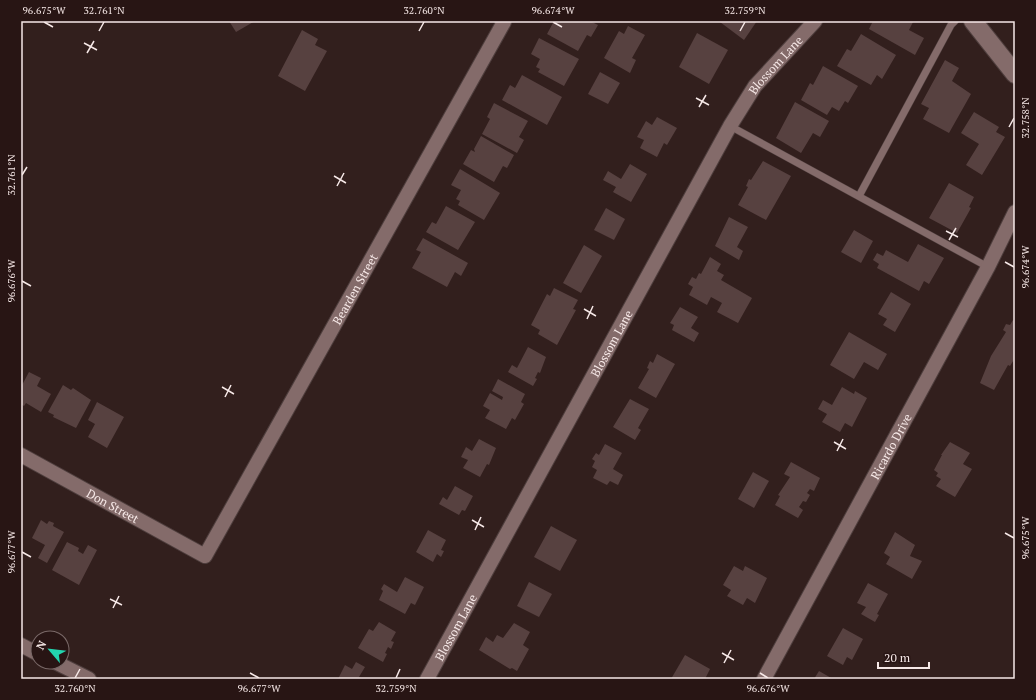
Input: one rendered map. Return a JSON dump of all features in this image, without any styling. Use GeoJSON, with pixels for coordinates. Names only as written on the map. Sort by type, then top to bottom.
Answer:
{"type":"FeatureCollection","features":[{"type":"Feature","properties":{"kind":"street","name":"Blossom Lane"},"geometry":{"type":"LineString","coordinates":[[427,679],[730,126],[755,86],[815,21]]}},
{"type":"Feature","properties":{"kind":"street"},"geometry":{"type":"LineString","coordinates":[[973,21],[1015,74]]}},
{"type":"Feature","properties":{"kind":"street","name":"Bearden Street"},"geometry":{"type":"LineString","coordinates":[[205,556],[503,22]]}},
{"type":"Feature","properties":{"kind":"street","name":"Ricardo Drive"},"geometry":{"type":"LineString","coordinates":[[764,679],[988,267],[1015,212]]}},
{"type":"Feature","properties":{"kind":"street","name":"Don Street"},"geometry":{"type":"LineString","coordinates":[[21,455],[205,556]]}},
{"type":"Feature","properties":{"kind":"street"},"geometry":{"type":"LineString","coordinates":[[21,645],[30,650]]}},
{"type":"Feature","properties":{"kind":"street"},"geometry":{"type":"LineString","coordinates":[[70,670],[89,679]]}},
{"type":"Feature","properties":{"kind":"lane"},"geometry":{"type":"LineString","coordinates":[[859,196],[951,25],[955,21]]}},
{"type":"Feature","properties":{"kind":"lane"},"geometry":{"type":"LineString","coordinates":[[730,126],[988,267]]}},
{"type":"Feature","properties":{"kind":"building"},"geometry":{"type":"Polygon","coordinates":[[[229,21],[255,21],[236,32],[229,21]]]}},
{"type":"Feature","properties":{"kind":"building"},"geometry":{"type":"Polygon","coordinates":[[[554,21],[590,21],[598,25],[591,37],[587,35],[578,51],[547,34],[554,21]]]}},
{"type":"Feature","properties":{"kind":"building"},"geometry":{"type":"Polygon","coordinates":[[[757,21],[744,40],[720,22],[757,21]]]}},
{"type":"Feature","properties":{"kind":"building"},"geometry":{"type":"Polygon","coordinates":[[[873,21],[913,22],[909,30],[924,38],[915,55],[869,29],[873,21]]]}},
{"type":"Feature","properties":{"kind":"building"},"geometry":{"type":"Polygon","coordinates":[[[628,26],[645,35],[632,58],[636,60],[630,73],[604,58],[619,31],[624,34],[628,26]]]}},
{"type":"Feature","properties":{"kind":"building"},"geometry":{"type":"Polygon","coordinates":[[[302,30],[318,39],[315,45],[327,51],[305,91],[278,76],[302,30]]]}},
{"type":"Feature","properties":{"kind":"building"},"geometry":{"type":"Polygon","coordinates":[[[697,33],[728,50],[709,84],[679,67],[697,33]]]}},
{"type":"Feature","properties":{"kind":"building"},"geometry":{"type":"Polygon","coordinates":[[[861,34],[896,55],[882,79],[877,75],[871,85],[837,66],[847,49],[851,51],[861,34]]]}},
{"type":"Feature","properties":{"kind":"building"},"geometry":{"type":"Polygon","coordinates":[[[539,38],[579,59],[564,86],[538,72],[540,69],[536,67],[540,59],[531,54],[539,38]]]}},
{"type":"Feature","properties":{"kind":"building"},"geometry":{"type":"Polygon","coordinates":[[[945,60],[959,68],[952,81],[971,94],[949,133],[923,119],[929,108],[921,104],[945,60]]]}},
{"type":"Feature","properties":{"kind":"building"},"geometry":{"type":"Polygon","coordinates":[[[823,66],[858,86],[848,103],[845,101],[839,111],[832,107],[827,115],[801,100],[810,83],[813,85],[823,66]]]}},
{"type":"Feature","properties":{"kind":"building"},"geometry":{"type":"Polygon","coordinates":[[[600,72],[620,83],[608,104],[588,94],[600,72]]]}},
{"type":"Feature","properties":{"kind":"building"},"geometry":{"type":"Polygon","coordinates":[[[522,75],[562,97],[547,125],[502,100],[510,85],[515,88],[522,75]]]}},
{"type":"Feature","properties":{"kind":"building"},"geometry":{"type":"Polygon","coordinates":[[[795,102],[829,121],[820,137],[813,133],[801,153],[776,138],[795,102]]]}},
{"type":"Feature","properties":{"kind":"building"},"geometry":{"type":"Polygon","coordinates":[[[494,103],[528,121],[519,137],[524,140],[517,153],[482,134],[490,119],[487,117],[494,103]]]}},
{"type":"Feature","properties":{"kind":"building"},"geometry":{"type":"Polygon","coordinates":[[[974,112],[999,127],[996,132],[1005,137],[982,175],[966,165],[979,144],[961,133],[974,112]]]}},
{"type":"Feature","properties":{"kind":"building"},"geometry":{"type":"Polygon","coordinates":[[[657,117],[677,128],[667,145],[664,143],[657,157],[640,148],[644,140],[637,137],[646,121],[652,125],[657,117]]]}},
{"type":"Feature","properties":{"kind":"building"},"geometry":{"type":"Polygon","coordinates":[[[481,136],[514,155],[507,168],[503,166],[494,182],[463,164],[471,150],[475,152],[474,149],[481,136]]]}},
{"type":"Feature","properties":{"kind":"building"},"geometry":{"type":"Polygon","coordinates":[[[763,161],[791,176],[766,220],[738,205],[748,187],[746,186],[749,179],[751,180],[763,161]]]}},
{"type":"Feature","properties":{"kind":"building"},"geometry":{"type":"Polygon","coordinates":[[[630,164],[647,174],[631,202],[613,192],[616,187],[603,180],[608,171],[621,179],[630,164]]]}},
{"type":"Feature","properties":{"kind":"building"},"geometry":{"type":"Polygon","coordinates":[[[460,169],[500,193],[484,220],[458,205],[460,201],[456,199],[461,190],[451,185],[460,169]]]}},
{"type":"Feature","properties":{"kind":"building"},"geometry":{"type":"Polygon","coordinates":[[[949,183],[974,197],[969,207],[971,208],[957,233],[929,218],[949,183]]]}},
{"type":"Feature","properties":{"kind":"building"},"geometry":{"type":"Polygon","coordinates":[[[446,206],[475,222],[458,250],[426,232],[432,222],[436,224],[446,206]]]}},
{"type":"Feature","properties":{"kind":"building"},"geometry":{"type":"Polygon","coordinates":[[[606,208],[625,219],[614,240],[594,230],[606,208]]]}},
{"type":"Feature","properties":{"kind":"building"},"geometry":{"type":"Polygon","coordinates":[[[729,217],[748,227],[737,247],[743,251],[739,260],[715,246],[729,217]]]}},
{"type":"Feature","properties":{"kind":"building"},"geometry":{"type":"Polygon","coordinates":[[[854,230],[873,241],[861,263],[841,252],[854,230]]]}},
{"type":"Feature","properties":{"kind":"building"},"geometry":{"type":"Polygon","coordinates":[[[423,238],[468,263],[461,276],[455,272],[447,287],[412,268],[421,252],[416,250],[423,238]]]}},
{"type":"Feature","properties":{"kind":"building"},"geometry":{"type":"Polygon","coordinates":[[[918,244],[944,258],[929,284],[924,281],[919,291],[877,268],[879,264],[873,260],[877,253],[883,256],[886,250],[908,262],[918,244]]]}},
{"type":"Feature","properties":{"kind":"building"},"geometry":{"type":"Polygon","coordinates":[[[584,245],[602,256],[581,293],[563,283],[584,245]]]}},
{"type":"Feature","properties":{"kind":"building"},"geometry":{"type":"Polygon","coordinates":[[[710,257],[721,264],[717,271],[724,275],[721,280],[752,298],[738,323],[717,312],[722,303],[711,297],[707,305],[689,295],[693,287],[688,284],[692,277],[696,279],[699,273],[701,274],[710,257]]]}},
{"type":"Feature","properties":{"kind":"building"},"geometry":{"type":"Polygon","coordinates":[[[554,288],[578,300],[573,309],[576,310],[557,345],[538,334],[540,330],[531,325],[547,294],[550,296],[554,288]]]}},
{"type":"Feature","properties":{"kind":"building"},"geometry":{"type":"Polygon","coordinates":[[[891,292],[911,304],[895,332],[883,325],[887,319],[878,314],[891,292]]]}},
{"type":"Feature","properties":{"kind":"building"},"geometry":{"type":"Polygon","coordinates":[[[680,307],[698,317],[691,328],[699,333],[694,342],[672,330],[674,325],[670,323],[680,307]]]}},
{"type":"Feature","properties":{"kind":"building"},"geometry":{"type":"Polygon","coordinates":[[[1013,320],[1015,321],[1015,358],[1010,366],[1008,365],[994,390],[980,383],[991,356],[1006,332],[1003,330],[1006,324],[1010,325],[1013,320]]]}},
{"type":"Feature","properties":{"kind":"building"},"geometry":{"type":"Polygon","coordinates":[[[849,332],[887,354],[878,370],[864,362],[854,379],[830,365],[849,332]]]}},
{"type":"Feature","properties":{"kind":"building"},"geometry":{"type":"Polygon","coordinates":[[[528,347],[546,357],[540,373],[538,372],[535,378],[537,379],[533,386],[508,372],[512,365],[517,368],[528,347]]]}},
{"type":"Feature","properties":{"kind":"building"},"geometry":{"type":"Polygon","coordinates":[[[657,354],[675,364],[656,398],[638,388],[649,369],[647,368],[650,361],[653,363],[657,354]]]}},
{"type":"Feature","properties":{"kind":"building"},"geometry":{"type":"Polygon","coordinates":[[[29,372],[41,378],[37,386],[51,394],[41,412],[26,403],[24,406],[21,404],[21,387],[29,372]]]}},
{"type":"Feature","properties":{"kind":"building"},"geometry":{"type":"Polygon","coordinates":[[[498,379],[525,394],[521,402],[524,404],[515,420],[512,418],[506,429],[485,418],[490,410],[483,406],[490,393],[502,400],[503,397],[492,391],[498,379]]]}},
{"type":"Feature","properties":{"kind":"building"},"geometry":{"type":"Polygon","coordinates":[[[63,385],[71,390],[73,388],[91,400],[76,428],[53,417],[54,415],[48,412],[63,385]]]}},
{"type":"Feature","properties":{"kind":"building"},"geometry":{"type":"Polygon","coordinates":[[[842,387],[854,394],[855,391],[867,398],[852,427],[845,423],[840,432],[822,422],[827,414],[818,409],[823,400],[832,405],[842,387]]]}},
{"type":"Feature","properties":{"kind":"building"},"geometry":{"type":"Polygon","coordinates":[[[630,399],[649,409],[638,428],[641,430],[635,440],[613,427],[630,399]]]}},
{"type":"Feature","properties":{"kind":"building"},"geometry":{"type":"Polygon","coordinates":[[[97,402],[124,417],[107,448],[88,437],[95,424],[88,420],[97,402]]]}},
{"type":"Feature","properties":{"kind":"building"},"geometry":{"type":"Polygon","coordinates":[[[479,439],[496,448],[489,465],[487,464],[480,477],[463,468],[468,460],[461,457],[466,447],[472,451],[479,439]]]}},
{"type":"Feature","properties":{"kind":"building"},"geometry":{"type":"Polygon","coordinates":[[[950,442],[970,453],[963,464],[972,469],[955,497],[936,486],[941,479],[936,476],[938,473],[934,470],[941,455],[950,442]]]}},
{"type":"Feature","properties":{"kind":"building"},"geometry":{"type":"Polygon","coordinates":[[[605,444],[622,453],[613,469],[623,475],[618,485],[610,481],[607,485],[593,478],[597,470],[592,467],[595,461],[592,459],[596,453],[599,455],[605,444]]]}},
{"type":"Feature","properties":{"kind":"building"},"geometry":{"type":"Polygon","coordinates":[[[791,462],[820,478],[814,491],[810,489],[807,493],[810,495],[806,502],[803,501],[799,507],[803,510],[798,518],[775,505],[780,496],[778,495],[790,477],[784,474],[791,462]]]}},
{"type":"Feature","properties":{"kind":"building"},"geometry":{"type":"Polygon","coordinates":[[[753,472],[769,481],[754,508],[738,499],[753,472]]]}},
{"type":"Feature","properties":{"kind":"building"},"geometry":{"type":"Polygon","coordinates":[[[455,486],[473,496],[465,511],[462,510],[459,515],[439,504],[443,497],[447,500],[455,486]]]}},
{"type":"Feature","properties":{"kind":"building"},"geometry":{"type":"Polygon","coordinates":[[[41,520],[47,524],[49,521],[54,523],[53,526],[64,532],[47,563],[38,558],[45,545],[32,538],[41,520]]]}},
{"type":"Feature","properties":{"kind":"building"},"geometry":{"type":"Polygon","coordinates":[[[551,526],[577,540],[560,571],[534,557],[551,526]]]}},
{"type":"Feature","properties":{"kind":"building"},"geometry":{"type":"Polygon","coordinates":[[[428,530],[446,540],[441,550],[444,551],[441,557],[437,554],[433,562],[416,552],[428,530]]]}},
{"type":"Feature","properties":{"kind":"building"},"geometry":{"type":"Polygon","coordinates":[[[895,532],[915,545],[910,556],[922,561],[912,579],[886,564],[890,557],[884,553],[895,532]]]}},
{"type":"Feature","properties":{"kind":"building"},"geometry":{"type":"Polygon","coordinates":[[[67,542],[79,548],[78,551],[83,554],[88,545],[97,550],[79,585],[52,570],[67,542]]]}},
{"type":"Feature","properties":{"kind":"building"},"geometry":{"type":"Polygon","coordinates":[[[734,566],[743,571],[745,566],[767,578],[755,603],[747,598],[743,605],[727,596],[731,590],[723,585],[734,566]]]}},
{"type":"Feature","properties":{"kind":"building"},"geometry":{"type":"Polygon","coordinates":[[[405,577],[424,587],[415,605],[411,603],[405,614],[379,600],[383,591],[381,589],[384,584],[397,592],[405,577]]]}},
{"type":"Feature","properties":{"kind":"building"},"geometry":{"type":"Polygon","coordinates":[[[529,582],[552,594],[539,617],[517,606],[529,582]]]}},
{"type":"Feature","properties":{"kind":"building"},"geometry":{"type":"Polygon","coordinates":[[[868,583],[888,594],[877,614],[879,615],[875,622],[861,614],[866,607],[857,603],[868,583]]]}},
{"type":"Feature","properties":{"kind":"building"},"geometry":{"type":"Polygon","coordinates":[[[379,622],[396,632],[391,641],[394,642],[391,649],[388,647],[385,653],[387,654],[383,662],[358,648],[369,629],[373,631],[379,622]]]}},
{"type":"Feature","properties":{"kind":"building"},"geometry":{"type":"Polygon","coordinates":[[[514,623],[530,632],[523,645],[529,649],[517,671],[512,668],[510,669],[479,650],[486,637],[493,642],[497,635],[503,638],[514,623]]]}},
{"type":"Feature","properties":{"kind":"building"},"geometry":{"type":"Polygon","coordinates":[[[843,628],[863,639],[852,660],[847,657],[843,665],[827,656],[843,628]]]}},
{"type":"Feature","properties":{"kind":"building"},"geometry":{"type":"Polygon","coordinates":[[[685,655],[710,669],[705,679],[671,679],[685,655]]]}},
{"type":"Feature","properties":{"kind":"building"},"geometry":{"type":"Polygon","coordinates":[[[356,662],[365,667],[359,677],[363,679],[338,679],[345,665],[352,669],[356,662]]]}},
{"type":"Feature","properties":{"kind":"building"},"geometry":{"type":"Polygon","coordinates":[[[819,671],[833,679],[814,679],[819,671]]]}}]}
